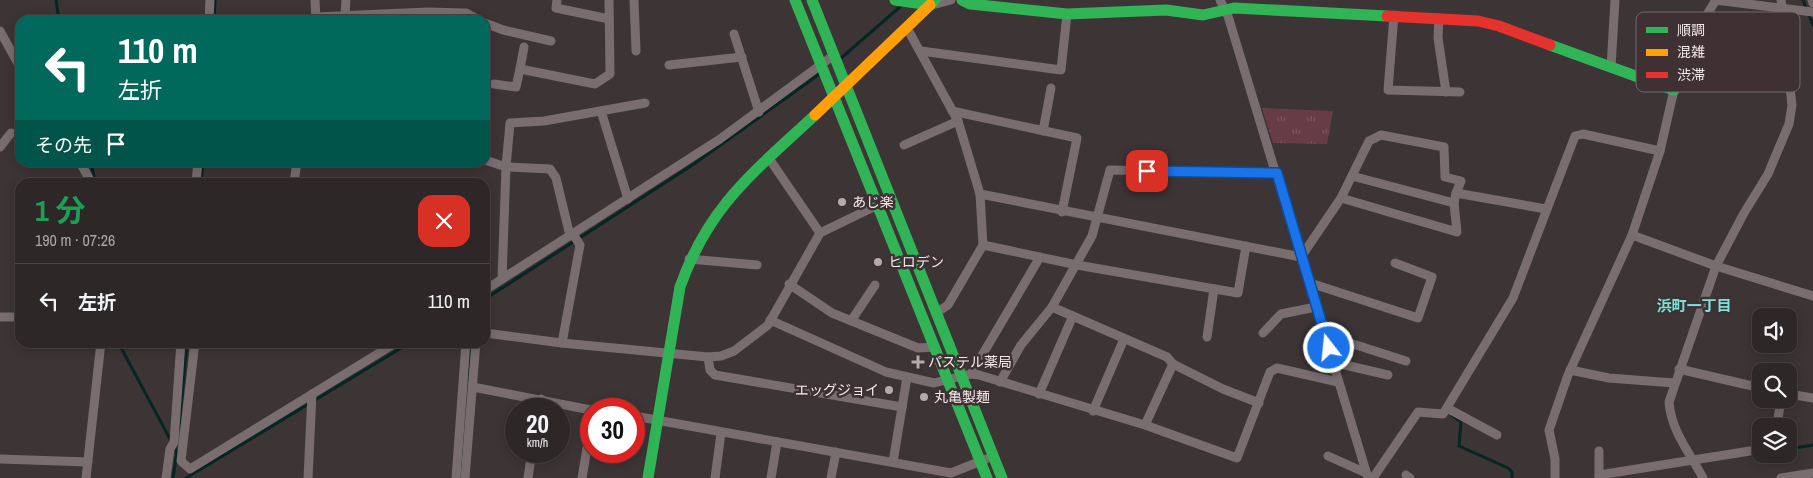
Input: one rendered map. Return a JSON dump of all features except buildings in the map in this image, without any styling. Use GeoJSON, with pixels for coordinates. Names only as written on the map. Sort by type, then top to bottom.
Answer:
{"type":"FeatureCollection","features":[{"type":"Feature","properties":{"kind":"main road"},"geometry":{"type":"LineString","coordinates":[[795,0],[987,478]]}},
{"type":"Feature","properties":{"kind":"main road"},"geometry":{"type":"LineString","coordinates":[[812,0],[936,312],[966,375],[1002,478]]}},
{"type":"Feature","properties":{"kind":"main road"},"geometry":{"type":"LineString","coordinates":[[962,0],[970,4],[1068,14],[1166,10],[1204,15],[1223,5],[1234,8],[1394,15],[1478,21],[1499,26],[1636,76]]}},
{"type":"Feature","properties":{"kind":"main road"},"geometry":{"type":"LineString","coordinates":[[899,1],[932,2]]}},
{"type":"Feature","properties":{"kind":"main road"},"geometry":{"type":"LineString","coordinates":[[648,478],[680,287],[689,259],[701,233],[736,187],[834,98],[932,2]]}},
{"type":"Feature","properties":{"kind":"street"},"geometry":{"type":"LineString","coordinates":[[209,15],[210,0]]}},
{"type":"Feature","properties":{"kind":"street"},"geometry":{"type":"LineString","coordinates":[[315,0],[316,15]]}},
{"type":"Feature","properties":{"kind":"street"},"geometry":{"type":"LineString","coordinates":[[345,15],[346,0]]}},
{"type":"Feature","properties":{"kind":"street"},"geometry":{"type":"LineString","coordinates":[[557,0],[556,8],[609,19]]}},
{"type":"Feature","properties":{"kind":"street"},"geometry":{"type":"LineString","coordinates":[[520,69],[595,84],[610,74],[609,0]]}},
{"type":"Feature","properties":{"kind":"street"},"geometry":{"type":"LineString","coordinates":[[634,0],[636,51]]}},
{"type":"Feature","properties":{"kind":"street"},"geometry":{"type":"LineString","coordinates":[[932,2],[951,0]]}},
{"type":"Feature","properties":{"kind":"street"},"geometry":{"type":"LineString","coordinates":[[1611,67],[1615,0]]}},
{"type":"Feature","properties":{"kind":"street"},"geometry":{"type":"LineString","coordinates":[[1709,12],[1716,0],[1811,7]]}},
{"type":"Feature","properties":{"kind":"street"},"geometry":{"type":"LineString","coordinates":[[1223,5],[1277,173],[1338,382],[1369,476]]}},
{"type":"Feature","properties":{"kind":"street"},"geometry":{"type":"LineString","coordinates":[[349,15],[356,13],[394,15]]}},
{"type":"Feature","properties":{"kind":"street"},"geometry":{"type":"LineString","coordinates":[[452,15],[466,13],[470,15]]}},
{"type":"Feature","properties":{"kind":"street"},"geometry":{"type":"LineString","coordinates":[[921,52],[1061,70],[1068,14]]}},
{"type":"Feature","properties":{"kind":"street"},"geometry":{"type":"LineString","coordinates":[[1394,15],[1388,90],[1460,92]]}},
{"type":"Feature","properties":{"kind":"street"},"geometry":{"type":"LineString","coordinates":[[1439,18],[1438,38],[1446,92]]}},
{"type":"Feature","properties":{"kind":"street"},"geometry":{"type":"LineString","coordinates":[[490,25],[503,30],[551,41]]}},
{"type":"Feature","properties":{"kind":"street"},"geometry":{"type":"LineString","coordinates":[[907,28],[958,121],[980,194],[983,245],[948,305],[936,312]]}},
{"type":"Feature","properties":{"kind":"street"},"geometry":{"type":"LineString","coordinates":[[0,31],[15,58]]}},
{"type":"Feature","properties":{"kind":"street"},"geometry":{"type":"LineString","coordinates":[[734,34],[759,112]]}},
{"type":"Feature","properties":{"kind":"street"},"geometry":{"type":"LineString","coordinates":[[494,84],[516,87],[524,47]]}},
{"type":"Feature","properties":{"kind":"street"},"geometry":{"type":"LineString","coordinates":[[669,65],[742,57]]}},
{"type":"Feature","properties":{"kind":"street"},"geometry":{"type":"LineString","coordinates":[[490,287],[574,238],[628,199],[836,59]]}},
{"type":"Feature","properties":{"kind":"street"},"geometry":{"type":"LineString","coordinates":[[1043,131],[1052,88]]}},
{"type":"Feature","properties":{"kind":"street"},"geometry":{"type":"LineString","coordinates":[[1555,478],[1555,460],[1549,430],[1570,370],[1632,235],[1660,151],[1674,92]]}},
{"type":"Feature","properties":{"kind":"street"},"geometry":{"type":"LineString","coordinates":[[1703,478],[1678,434],[1670,414],[1669,402],[1716,266],[1744,213],[1768,174],[1782,144],[1789,124],[1792,105],[1790,92]]}},
{"type":"Feature","properties":{"kind":"street"},"geometry":{"type":"LineString","coordinates":[[502,279],[506,167],[510,123],[645,103]]}},
{"type":"Feature","properties":{"kind":"street"},"geometry":{"type":"LineString","coordinates":[[601,111],[628,199]]}},
{"type":"Feature","properties":{"kind":"street"},"geometry":{"type":"LineString","coordinates":[[952,111],[1077,138],[1062,212]]}},
{"type":"Feature","properties":{"kind":"street"},"geometry":{"type":"LineString","coordinates":[[904,145],[958,121]]}},
{"type":"Feature","properties":{"kind":"street"},"geometry":{"type":"LineString","coordinates":[[0,147],[11,134]]}},
{"type":"Feature","properties":{"kind":"street"},"geometry":{"type":"LineString","coordinates":[[1369,476],[1418,412],[1443,414],[1447,408],[1513,298],[1575,136],[1583,134],[1660,151]]}},
{"type":"Feature","properties":{"kind":"street"},"geometry":{"type":"LineString","coordinates":[[1301,257],[1341,198],[1369,142],[1381,135],[1444,148],[1445,177],[1461,180],[1454,203],[1457,232],[1341,198]]}},
{"type":"Feature","properties":{"kind":"street"},"geometry":{"type":"LineString","coordinates":[[768,157],[820,233]]}},
{"type":"Feature","properties":{"kind":"street"},"geometry":{"type":"LineString","coordinates":[[490,162],[506,167],[550,169],[556,178],[574,238],[562,343]]}},
{"type":"Feature","properties":{"kind":"street"},"geometry":{"type":"LineString","coordinates":[[83,167],[89,178]]}},
{"type":"Feature","properties":{"kind":"street"},"geometry":{"type":"LineString","coordinates":[[1000,382],[1021,345],[1052,307],[1077,265],[1092,236],[1110,170],[1277,173]]}},
{"type":"Feature","properties":{"kind":"street"},"geometry":{"type":"LineString","coordinates":[[1352,176],[1454,203]]}},
{"type":"Feature","properties":{"kind":"street"},"geometry":{"type":"LineString","coordinates":[[1456,193],[1546,210]]}},
{"type":"Feature","properties":{"kind":"street"},"geometry":{"type":"LineString","coordinates":[[980,194],[1062,212],[1301,257]]}},
{"type":"Feature","properties":{"kind":"street"},"geometry":{"type":"LineString","coordinates":[[490,334],[562,343],[708,357],[721,356],[734,351],[768,325],[789,284],[820,233],[890,199]]}},
{"type":"Feature","properties":{"kind":"street"},"geometry":{"type":"LineString","coordinates":[[1632,235],[1716,266],[1813,296]]}},
{"type":"Feature","properties":{"kind":"street"},"geometry":{"type":"LineString","coordinates":[[983,245],[1077,265],[1238,293],[1246,246]]}},
{"type":"Feature","properties":{"kind":"street"},"geometry":{"type":"LineString","coordinates":[[966,375],[1040,257]]}},
{"type":"Feature","properties":{"kind":"street"},"geometry":{"type":"LineString","coordinates":[[689,259],[757,265]]}},
{"type":"Feature","properties":{"kind":"street"},"geometry":{"type":"LineString","coordinates":[[1310,283],[1418,318],[1432,277],[1395,263]]}},
{"type":"Feature","properties":{"kind":"street"},"geometry":{"type":"LineString","coordinates":[[789,284],[832,313],[918,348],[935,347]]}},
{"type":"Feature","properties":{"kind":"street"},"geometry":{"type":"LineString","coordinates":[[851,321],[875,285]]}},
{"type":"Feature","properties":{"kind":"street"},"geometry":{"type":"LineString","coordinates":[[1207,337],[1214,289]]}},
{"type":"Feature","properties":{"kind":"street"},"geometry":{"type":"LineString","coordinates":[[1052,307],[1072,318],[1167,357],[1173,364],[1223,389],[1259,403]]}},
{"type":"Feature","properties":{"kind":"street"},"geometry":{"type":"LineString","coordinates":[[1263,333],[1281,314],[1316,307]]}},
{"type":"Feature","properties":{"kind":"street"},"geometry":{"type":"LineString","coordinates":[[0,318],[15,317]]}},
{"type":"Feature","properties":{"kind":"street"},"geometry":{"type":"LineString","coordinates":[[1039,394],[1072,318]]}},
{"type":"Feature","properties":{"kind":"street"},"geometry":{"type":"LineString","coordinates":[[770,320],[886,372],[934,383],[966,375],[1000,382],[1145,425],[1237,458],[1270,372],[1277,368],[1338,382]]}},
{"type":"Feature","properties":{"kind":"street"},"geometry":{"type":"LineString","coordinates":[[1325,335],[1406,361]]}},
{"type":"Feature","properties":{"kind":"street"},"geometry":{"type":"LineString","coordinates":[[1093,411],[1124,339]]}},
{"type":"Feature","properties":{"kind":"street"},"geometry":{"type":"LineString","coordinates":[[86,478],[100,348]]}},
{"type":"Feature","properties":{"kind":"street"},"geometry":{"type":"LineString","coordinates":[[181,348],[173,444],[175,460],[194,473],[201,461],[387,348]]}},
{"type":"Feature","properties":{"kind":"street"},"geometry":{"type":"LineString","coordinates":[[166,478],[175,460],[194,348]]}},
{"type":"Feature","properties":{"kind":"street"},"geometry":{"type":"LineString","coordinates":[[456,478],[466,348]]}},
{"type":"Feature","properties":{"kind":"street"},"geometry":{"type":"LineString","coordinates":[[466,478],[476,348]]}},
{"type":"Feature","properties":{"kind":"street"},"geometry":{"type":"LineString","coordinates":[[708,357],[710,370],[715,375],[902,407]]}},
{"type":"Feature","properties":{"kind":"street"},"geometry":{"type":"LineString","coordinates":[[1332,362],[1388,376]]}},
{"type":"Feature","properties":{"kind":"street"},"geometry":{"type":"LineString","coordinates":[[1145,425],[1173,364]]}},
{"type":"Feature","properties":{"kind":"street"},"geometry":{"type":"LineString","coordinates":[[1679,369],[1752,386]]}},
{"type":"Feature","properties":{"kind":"street"},"geometry":{"type":"LineString","coordinates":[[1570,370],[1609,378],[1674,383]]}},
{"type":"Feature","properties":{"kind":"street"},"geometry":{"type":"LineString","coordinates":[[893,462],[907,377]]}},
{"type":"Feature","properties":{"kind":"street"},"geometry":{"type":"LineString","coordinates":[[473,387],[535,398]]}},
{"type":"Feature","properties":{"kind":"street"},"geometry":{"type":"LineString","coordinates":[[1797,395],[1813,398]]}},
{"type":"Feature","properties":{"kind":"street"},"geometry":{"type":"LineString","coordinates":[[308,478],[311,396]]}},
{"type":"Feature","properties":{"kind":"street"},"geometry":{"type":"LineString","coordinates":[[1447,408],[1497,434]]}},
{"type":"Feature","properties":{"kind":"street"},"geometry":{"type":"LineString","coordinates":[[645,418],[893,462],[951,475],[993,456]]}},
{"type":"Feature","properties":{"kind":"street"},"geometry":{"type":"LineString","coordinates":[[714,478],[721,433]]}},
{"type":"Feature","properties":{"kind":"street"},"geometry":{"type":"LineString","coordinates":[[771,478],[777,442]]}},
{"type":"Feature","properties":{"kind":"street"},"geometry":{"type":"LineString","coordinates":[[1599,452],[1599,477],[1695,462],[1750,451]]}},
{"type":"Feature","properties":{"kind":"street"},"geometry":{"type":"LineString","coordinates":[[831,478],[836,452]]}},
{"type":"Feature","properties":{"kind":"street"},"geometry":{"type":"LineString","coordinates":[[1328,456],[1369,476]]}},
{"type":"Feature","properties":{"kind":"street"},"geometry":{"type":"LineString","coordinates":[[0,459],[88,462]]}},
{"type":"Feature","properties":{"kind":"street"},"geometry":{"type":"LineString","coordinates":[[528,478],[530,463]]}},
{"type":"Feature","properties":{"kind":"street"},"geometry":{"type":"LineString","coordinates":[[582,478],[584,463]]}},
{"type":"Feature","properties":{"kind":"street"},"geometry":{"type":"LineString","coordinates":[[1781,478],[1813,472]]}},
{"type":"Feature","properties":{"kind":"green space"},"geometry":{"type":"Polygon","coordinates":[[[1262,108],[1333,111],[1327,144],[1273,143],[1262,108]]]}},
{"type":"Feature","properties":{"kind":"waterway"},"geometry":{"type":"LineString","coordinates":[[56,0],[58,15]]}},
{"type":"Feature","properties":{"kind":"waterway"},"geometry":{"type":"LineString","coordinates":[[214,15],[215,0]]}},
{"type":"Feature","properties":{"kind":"waterway"},"geometry":{"type":"LineString","coordinates":[[1803,0],[1813,25]]}},
{"type":"Feature","properties":{"kind":"waterway"},"geometry":{"type":"LineString","coordinates":[[840,59],[901,6]]}},
{"type":"Feature","properties":{"kind":"waterway"},"geometry":{"type":"LineString","coordinates":[[490,296],[694,164],[821,73]]}},
{"type":"Feature","properties":{"kind":"waterway"},"geometry":{"type":"LineString","coordinates":[[92,167],[94,178]]}},
{"type":"Feature","properties":{"kind":"waterway"},"geometry":{"type":"LineString","coordinates":[[201,178],[202,167]]}},
{"type":"Feature","properties":{"kind":"waterway"},"geometry":{"type":"LineString","coordinates":[[121,348],[177,452],[173,478]]}},
{"type":"Feature","properties":{"kind":"waterway"},"geometry":{"type":"LineString","coordinates":[[179,429],[186,348]]}},
{"type":"Feature","properties":{"kind":"waterway"},"geometry":{"type":"LineString","coordinates":[[186,478],[401,348]]}},
{"type":"Feature","properties":{"kind":"waterway"},"geometry":{"type":"LineString","coordinates":[[468,380],[471,348]]}},
{"type":"Feature","properties":{"kind":"waterway"},"geometry":{"type":"LineString","coordinates":[[1452,415],[1461,422],[1459,446],[1508,468],[1512,472],[1512,478]]}},
{"type":"Feature","properties":{"kind":"waterway"},"geometry":{"type":"LineString","coordinates":[[1797,448],[1813,445]]}},
{"type":"Feature","properties":{"kind":"waterway"},"geometry":{"type":"LineString","coordinates":[[460,478],[462,449]]}},
{"type":"Feature","properties":{"kind":"traffic: fast"},"geometry":{"type":"LineString","coordinates":[[795,0],[987,478]]}},
{"type":"Feature","properties":{"kind":"traffic: fast"},"geometry":{"type":"LineString","coordinates":[[812,0],[1002,478]]}},
{"type":"Feature","properties":{"kind":"traffic: fast"},"geometry":{"type":"LineString","coordinates":[[895,0],[930,5],[935,0]]}},
{"type":"Feature","properties":{"kind":"traffic: fast"},"geometry":{"type":"LineString","coordinates":[[962,0],[970,4],[1067,14],[1166,10],[1203,15],[1234,8],[1387,16]]}},
{"type":"Feature","properties":{"kind":"traffic: fast"},"geometry":{"type":"LineString","coordinates":[[1550,45],[1636,76]]}},
{"type":"Feature","properties":{"kind":"traffic: fast"},"geometry":{"type":"LineString","coordinates":[[648,478],[680,287],[692,258],[719,212],[736,192],[772,154],[815,115]]}},
{"type":"Feature","properties":{"kind":"traffic: slow"},"geometry":{"type":"LineString","coordinates":[[815,115],[930,5]]}},
{"type":"Feature","properties":{"kind":"traffic: jam"},"geometry":{"type":"LineString","coordinates":[[1387,16],[1478,21],[1499,26],[1550,45]]}},
{"type":"Feature","properties":{"kind":"place","name":"あじ楽"},"geometry":{"type":"Point","coordinates":[842,202]}},
{"type":"Feature","properties":{"kind":"place","name":"ヒロデン"},"geometry":{"type":"Point","coordinates":[878,262]}},
{"type":"Feature","properties":{"kind":"place","name":"パステル薬局"},"geometry":{"type":"Point","coordinates":[918,362]}},
{"type":"Feature","properties":{"kind":"place","name":"エッグジョイ"},"geometry":{"type":"Point","coordinates":[889,390]}},
{"type":"Feature","properties":{"kind":"place","name":"丸亀製麺"},"geometry":{"type":"Point","coordinates":[924,397]}},
{"type":"Feature","properties":{"kind":"district","name":"浜町一丁目"},"geometry":{"type":"Point","coordinates":[1694,305]}},
{"type":"Feature","properties":{"kind":"route"},"geometry":{"type":"LineString","coordinates":[[1147,171],[1277,173],[1329,348]]}}]}
